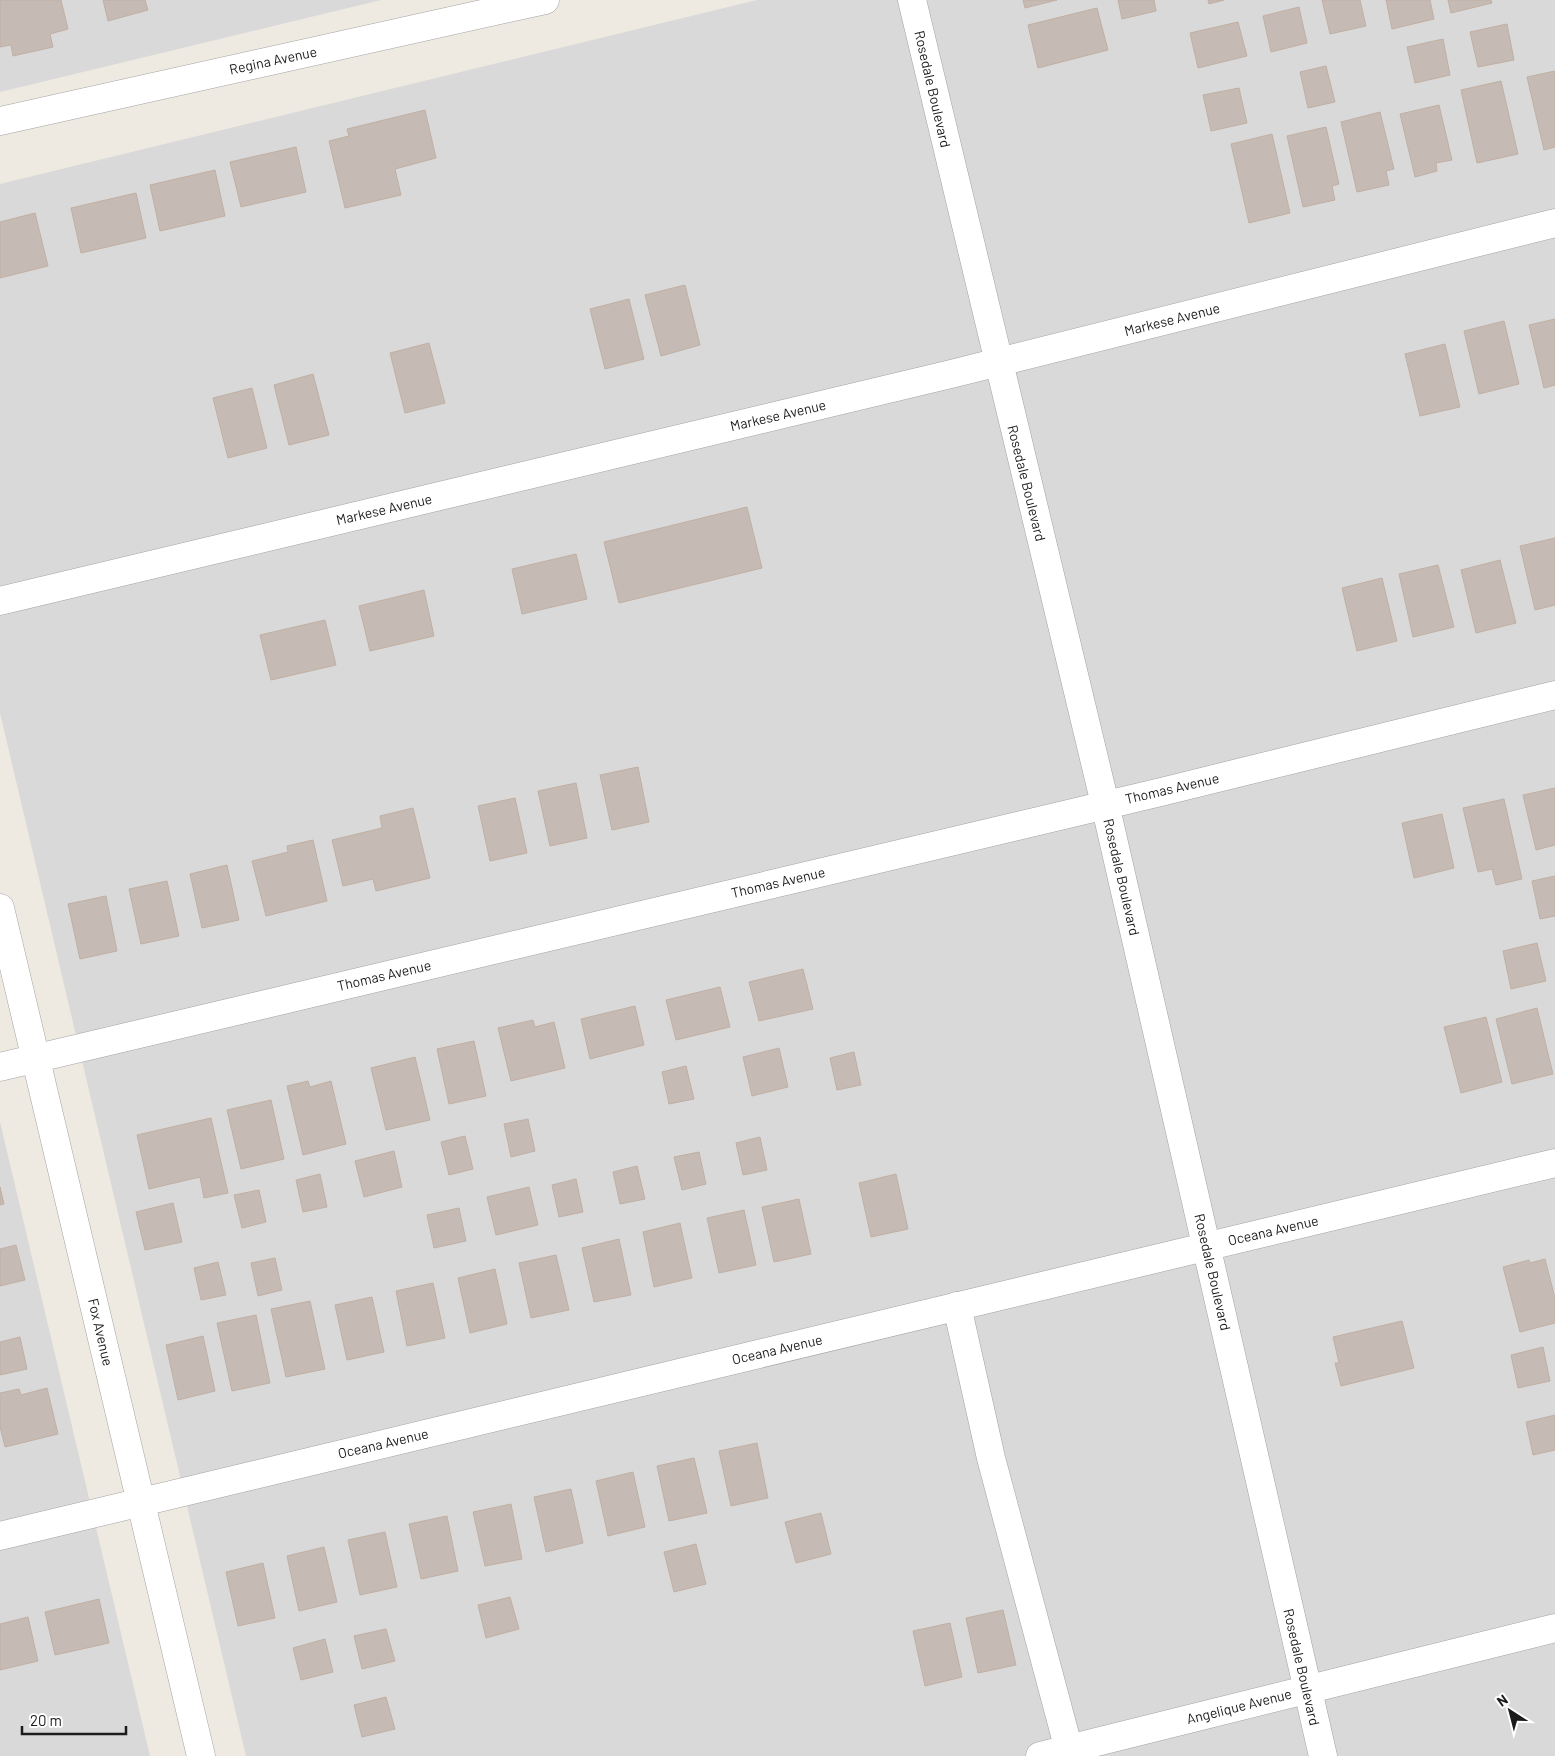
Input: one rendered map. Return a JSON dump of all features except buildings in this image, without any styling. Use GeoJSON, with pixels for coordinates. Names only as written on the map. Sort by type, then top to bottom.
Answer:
{"type":"FeatureCollection","features":[{"type":"Feature","properties":{"kind":"street","name":"Regina Avenue"},"geometry":{"type":"LineString","coordinates":[[0,120],[545,0]]}},
{"type":"Feature","properties":{"kind":"street","name":"Rosedale Boulevard"},"geometry":{"type":"LineString","coordinates":[[912,0],[1105,804],[1208,1246],[1306,1689],[1323,1756]]}},
{"type":"Feature","properties":{"kind":"street","name":"Markese Avenue"},"geometry":{"type":"LineString","coordinates":[[0,601],[998,362],[1555,223]]}},
{"type":"Feature","properties":{"kind":"street","name":"Thomas Avenue"},"geometry":{"type":"LineString","coordinates":[[0,1067],[1105,804],[1555,694]]}},
{"type":"Feature","properties":{"kind":"street","name":"Fox Avenue"},"geometry":{"type":"LineString","coordinates":[[0,908],[201,1756]]}},
{"type":"Feature","properties":{"kind":"street","name":"Oceana Avenue"},"geometry":{"type":"LineString","coordinates":[[0,1536],[1555,1163]]}},
{"type":"Feature","properties":{"kind":"street"},"geometry":{"type":"LineString","coordinates":[[957,1306],[991,1458],[1069,1750]]}},
{"type":"Feature","properties":{"kind":"street","name":"Angelique Avenue"},"geometry":{"type":"LineString","coordinates":[[1040,1756],[1555,1628]]}},
{"type":"Feature","properties":{"kind":"shaded area"},"geometry":{"type":"Polygon","coordinates":[[[0,0],[381,0],[0,92],[0,0]]]}},
{"type":"Feature","properties":{"kind":"shaded area"},"geometry":{"type":"Polygon","coordinates":[[[757,0],[1555,0],[1555,1756],[246,1756],[0,713],[0,184],[757,0]]]}},
{"type":"Feature","properties":{"kind":"shaded area"},"geometry":{"type":"Polygon","coordinates":[[[0,1122],[150,1756],[0,1756],[0,1122]]]}}]}
